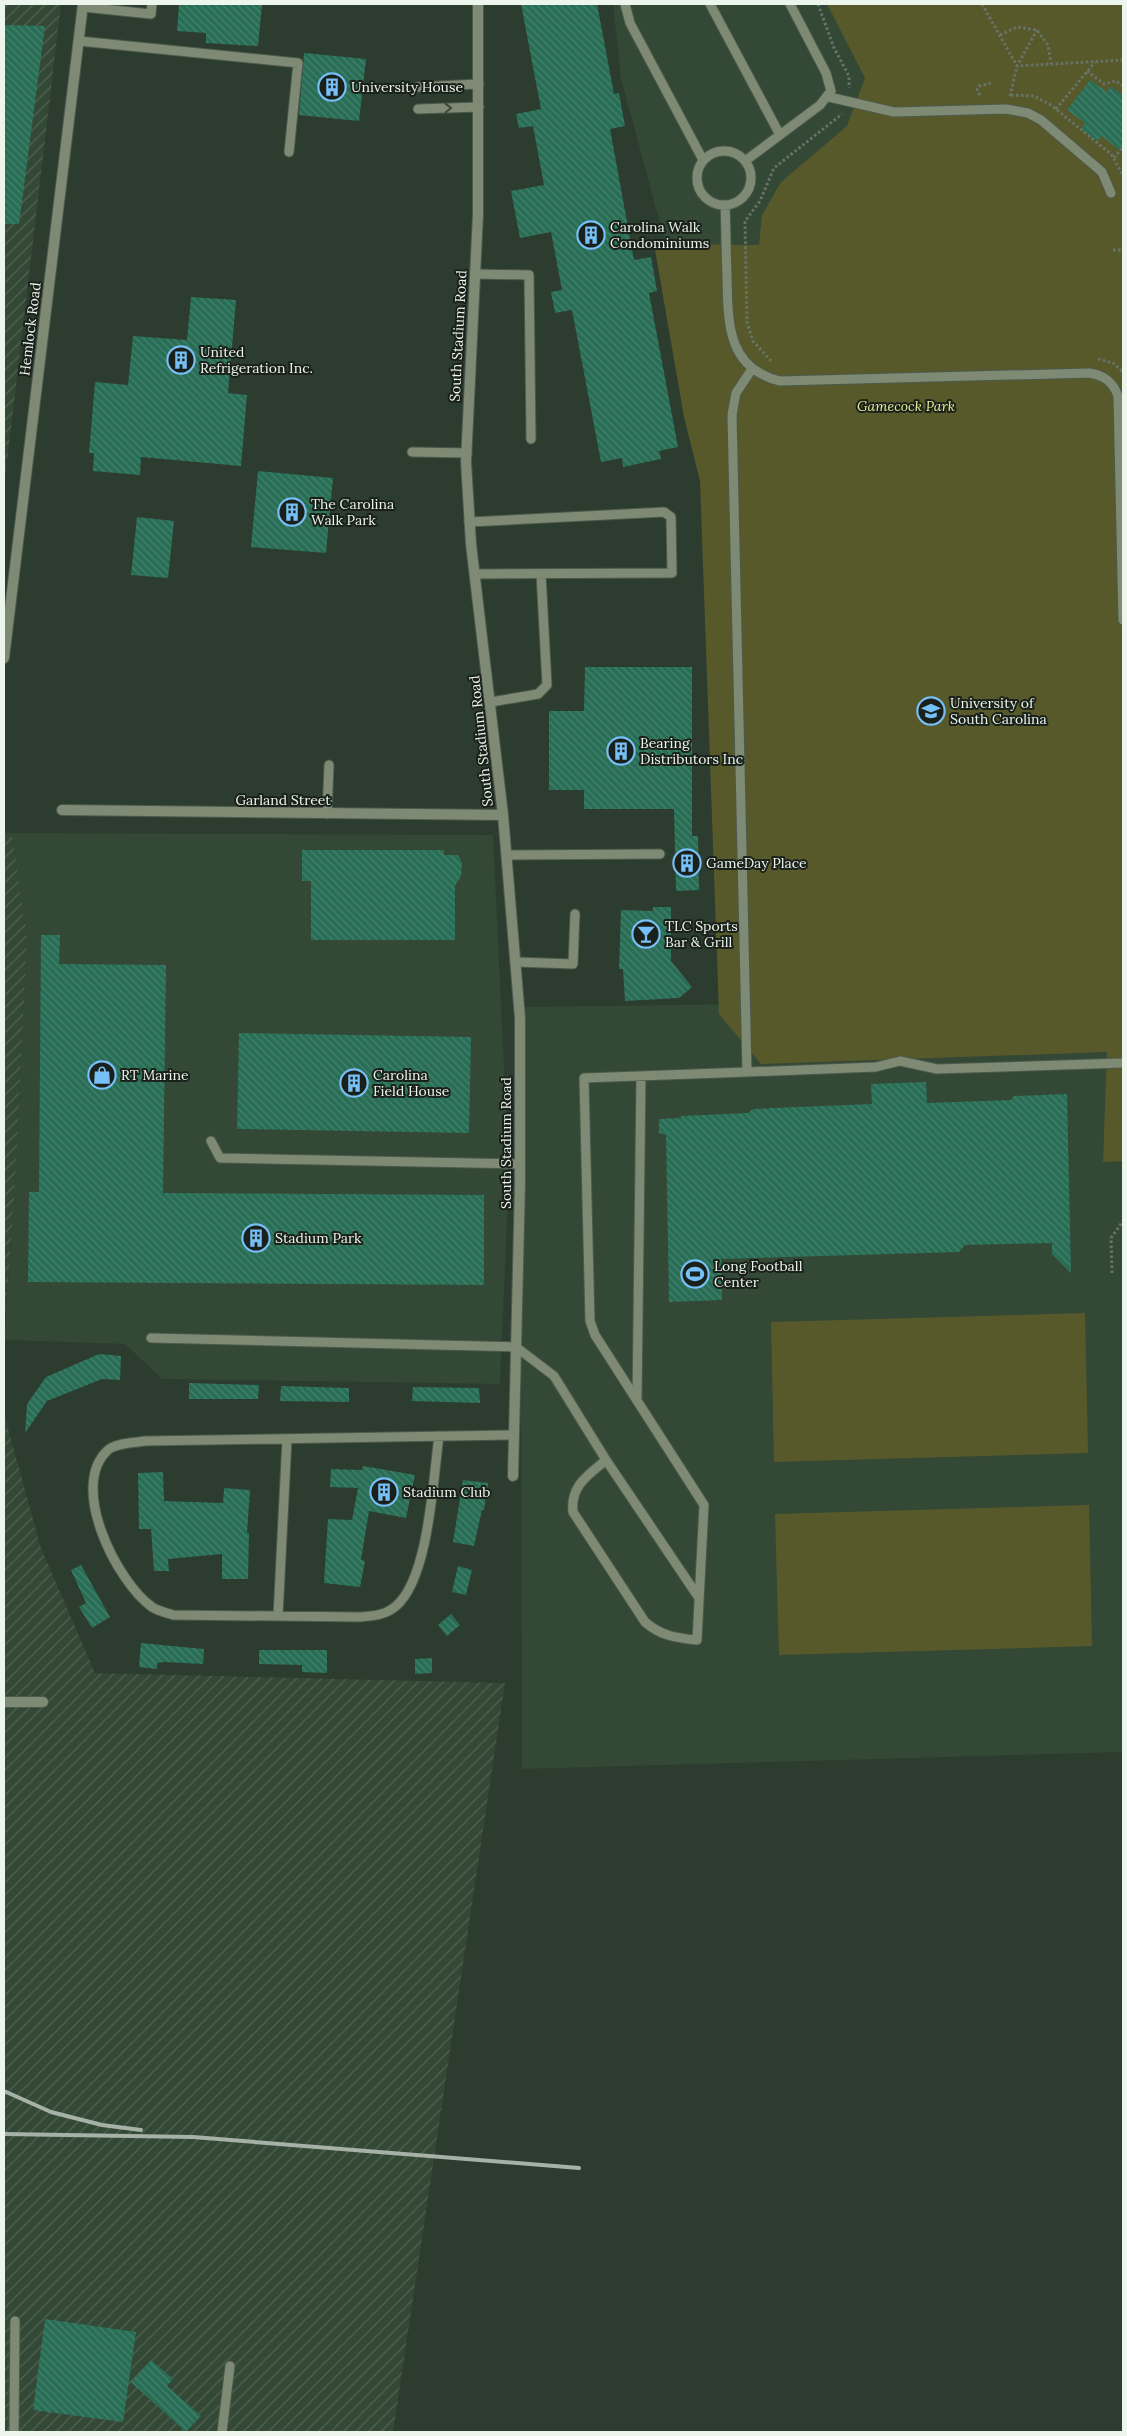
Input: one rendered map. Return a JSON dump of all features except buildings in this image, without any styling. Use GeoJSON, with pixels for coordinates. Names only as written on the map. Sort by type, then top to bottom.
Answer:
{"type":"FeatureCollection","features":[{"type":"Feature","properties":{"kind":"street","name":"South Stadium Road"},"geometry":{"type":"LineString","coordinates":[[478,4],[479,107],[475,274],[467,453],[469,522],[503,815],[520,1018],[520,1164],[513,1476]]}},
{"type":"Feature","properties":{"kind":"street","name":"Hemlock Road"},"geometry":{"type":"LineString","coordinates":[[4,658],[83,5]]}},
{"type":"Feature","properties":{"kind":"street","name":"Garland Street"},"geometry":{"type":"LineString","coordinates":[[62,810],[503,815]]}},
{"type":"Feature","properties":{"kind":"street"},"geometry":{"type":"LineString","coordinates":[[4,1702],[43,1702]]}},
{"type":"Feature","properties":{"kind":"lane"},"geometry":{"type":"LineString","coordinates":[[83,5],[151,14],[152,4]]}},
{"type":"Feature","properties":{"kind":"lane"},"geometry":{"type":"LineString","coordinates":[[625,4],[630,23],[703,160]]}},
{"type":"Feature","properties":{"kind":"lane"},"geometry":{"type":"LineString","coordinates":[[710,4],[780,135]]}},
{"type":"Feature","properties":{"kind":"lane"},"geometry":{"type":"LineString","coordinates":[[745,161],[820,106],[829,96],[830,84],[826,73],[790,4]]}},
{"type":"Feature","properties":{"kind":"lane"},"geometry":{"type":"LineString","coordinates":[[79,41],[298,63],[289,152]]}},
{"type":"Feature","properties":{"kind":"lane"},"geometry":{"type":"LineString","coordinates":[[418,87],[479,84]]}},
{"type":"Feature","properties":{"kind":"lane"},"geometry":{"type":"LineString","coordinates":[[829,96],[894,112],[1009,109],[1028,113],[1042,120],[1102,172],[1111,193]]}},
{"type":"Feature","properties":{"kind":"lane"},"geometry":{"type":"LineString","coordinates":[[418,109],[479,107]]}},
{"type":"Feature","properties":{"kind":"lane"},"geometry":{"type":"LineString","coordinates":[[722,150],[731,152],[745,161],[751,177],[746,193],[733,204],[725,205],[708,201],[698,188],[698,171],[703,160],[714,152],[722,150]]}},
{"type":"Feature","properties":{"kind":"lane"},"geometry":{"type":"LineString","coordinates":[[725,205],[728,323],[736,346],[752,369],[760,374],[780,381],[1089,373],[1102,376],[1112,383],[1118,396],[1123,620]]}},
{"type":"Feature","properties":{"kind":"lane"},"geometry":{"type":"LineString","coordinates":[[475,274],[529,274],[532,439]]}},
{"type":"Feature","properties":{"kind":"lane"},"geometry":{"type":"LineString","coordinates":[[747,1072],[732,415],[736,394],[752,369]]}},
{"type":"Feature","properties":{"kind":"lane"},"geometry":{"type":"LineString","coordinates":[[412,452],[467,453]]}},
{"type":"Feature","properties":{"kind":"lane"},"geometry":{"type":"LineString","coordinates":[[469,522],[664,512],[671,517],[672,573],[475,574]]}},
{"type":"Feature","properties":{"kind":"lane"},"geometry":{"type":"LineString","coordinates":[[491,702],[538,694],[547,685],[541,574]]}},
{"type":"Feature","properties":{"kind":"lane"},"geometry":{"type":"LineString","coordinates":[[327,814],[329,765]]}},
{"type":"Feature","properties":{"kind":"lane"},"geometry":{"type":"LineString","coordinates":[[506,855],[660,854]]}},
{"type":"Feature","properties":{"kind":"lane"},"geometry":{"type":"LineString","coordinates":[[516,962],[573,964],[575,914]]}},
{"type":"Feature","properties":{"kind":"lane"},"geometry":{"type":"LineString","coordinates":[[606,1460],[579,1482],[572,1500],[573,1512],[645,1622],[655,1631],[669,1637],[697,1640],[704,1505],[595,1336],[590,1321],[584,1078],[876,1067],[900,1060],[937,1069],[1123,1063]]}},
{"type":"Feature","properties":{"kind":"lane"},"geometry":{"type":"LineString","coordinates":[[637,1401],[641,1076]]}},
{"type":"Feature","properties":{"kind":"lane"},"geometry":{"type":"LineString","coordinates":[[212,1141],[220,1158],[520,1164]]}},
{"type":"Feature","properties":{"kind":"lane"},"geometry":{"type":"LineString","coordinates":[[151,1338],[516,1347],[554,1376],[606,1460],[699,1598]]}},
{"type":"Feature","properties":{"kind":"lane"},"geometry":{"type":"LineString","coordinates":[[439,1436],[424,1546],[409,1591],[396,1606],[382,1614],[360,1617],[174,1615],[152,1607],[127,1580],[109,1552],[96,1519],[92,1486],[99,1464],[108,1450],[122,1444],[145,1441],[287,1439],[439,1436],[514,1435]]}},
{"type":"Feature","properties":{"kind":"lane"},"geometry":{"type":"LineString","coordinates":[[278,1616],[287,1439]]}},
{"type":"Feature","properties":{"kind":"lane"},"geometry":{"type":"LineString","coordinates":[[14,2432],[15,2321]]}},
{"type":"Feature","properties":{"kind":"lane"},"geometry":{"type":"LineString","coordinates":[[222,2432],[230,2366]]}},
{"type":"Feature","properties":{"kind":"path"},"geometry":{"type":"LineString","coordinates":[[818,4],[834,48],[849,76],[848,89]]}},
{"type":"Feature","properties":{"kind":"path"},"geometry":{"type":"LineString","coordinates":[[982,4],[1017,66]]}},
{"type":"Feature","properties":{"kind":"path"},"geometry":{"type":"LineString","coordinates":[[1000,35],[1018,27],[1037,30],[1048,45],[1051,64]]}},
{"type":"Feature","properties":{"kind":"path"},"geometry":{"type":"LineString","coordinates":[[1009,109],[1010,85],[1017,66],[1037,30]]}},
{"type":"Feature","properties":{"kind":"path"},"geometry":{"type":"LineString","coordinates":[[1017,66],[1123,60]]}},
{"type":"Feature","properties":{"kind":"path"},"geometry":{"type":"LineString","coordinates":[[1056,109],[1095,62]]}},
{"type":"Feature","properties":{"kind":"path"},"geometry":{"type":"LineString","coordinates":[[1086,71],[1104,84],[1116,81],[1123,86]]}},
{"type":"Feature","properties":{"kind":"path"},"geometry":{"type":"LineString","coordinates":[[776,364],[757,348],[748,328],[745,221],[760,201],[774,168],[838,118],[842,111]]}},
{"type":"Feature","properties":{"kind":"path"},"geometry":{"type":"LineString","coordinates":[[1114,158],[1123,147]]}},
{"type":"Feature","properties":{"kind":"path"},"geometry":{"type":"LineString","coordinates":[[1113,250],[1123,250]]}},
{"type":"Feature","properties":{"kind":"path"},"geometry":{"type":"LineString","coordinates":[[1100,359],[1113,363],[1123,372]]}},
{"type":"Feature","properties":{"kind":"path"},"geometry":{"type":"LineString","coordinates":[[1112,1273],[1111,1238],[1123,1221]]}},
{"type":"Feature","properties":{"kind":"shaded area"},"geometry":{"type":"Polygon","coordinates":[[[4,4],[61,4],[4,487],[4,4]]]}},
{"type":"Feature","properties":{"kind":"shaded area","name":"University of South Carolina"},"geometry":{"type":"Polygon","coordinates":[[[613,4],[1123,4],[1123,1752],[522,1769],[520,1007],[745,1004],[691,338],[621,79],[613,4]]]}},
{"type":"Feature","properties":{"kind":"shaded area"},"geometry":{"type":"Polygon","coordinates":[[[4,833],[12,833],[27,939],[14,1206],[4,1333],[4,833]]]}},
{"type":"Feature","properties":{"kind":"shaded area"},"geometry":{"type":"Polygon","coordinates":[[[12,833],[493,835],[509,1173],[500,1384],[162,1379],[125,1344],[4,1340],[14,1206],[27,939],[12,833]]]}},
{"type":"Feature","properties":{"kind":"shaded area"},"geometry":{"type":"Polygon","coordinates":[[[4,1414],[41,1548],[95,1673],[505,1683],[393,2432],[4,2432],[4,1414]]]}},
{"type":"Feature","properties":{"kind":"green space","name":"Gamecock Park"},"geometry":{"type":"Polygon","coordinates":[[[827,4],[1123,4],[1123,1161],[1103,1162],[1107,1052],[761,1064],[719,1014],[700,481],[684,417],[654,244],[759,245],[762,215],[781,182],[847,126],[865,78],[827,4]]]}},
{"type":"Feature","properties":{"kind":"green space"},"geometry":{"type":"Polygon","coordinates":[[[1085,1313],[1088,1453],[774,1462],[771,1322],[1085,1313]]]}},
{"type":"Feature","properties":{"kind":"green space"},"geometry":{"type":"Polygon","coordinates":[[[1089,1505],[1092,1646],[779,1655],[775,1514],[1089,1505]]]}},
{"type":"Feature","properties":{"kind":"railway"},"geometry":{"type":"LineString","coordinates":[[4,2091],[51,2112],[102,2125],[141,2130]]}},
{"type":"Feature","properties":{"kind":"railway"},"geometry":{"type":"LineString","coordinates":[[4,2134],[193,2137],[579,2168]]}},
{"type":"Feature","properties":{"kind":"place","name":"University House"},"geometry":{"type":"Point","coordinates":[332,87]}},
{"type":"Feature","properties":{"kind":"place","name":"Carolina Walk Condominiums"},"geometry":{"type":"Point","coordinates":[591,235]}},
{"type":"Feature","properties":{"kind":"place","name":"United Refrigeration Inc."},"geometry":{"type":"Point","coordinates":[181,360]}},
{"type":"Feature","properties":{"kind":"place","name":"The Carolina Walk Park"},"geometry":{"type":"Point","coordinates":[292,512]}},
{"type":"Feature","properties":{"kind":"place","name":"University of South Carolina"},"geometry":{"type":"Point","coordinates":[931,711]}},
{"type":"Feature","properties":{"kind":"place","name":"Bearing Distributors Inc"},"geometry":{"type":"Point","coordinates":[621,751]}},
{"type":"Feature","properties":{"kind":"place","name":"GameDay Place"},"geometry":{"type":"Point","coordinates":[687,863]}},
{"type":"Feature","properties":{"kind":"place","name":"TLC Sports Bar & Grill"},"geometry":{"type":"Point","coordinates":[646,934]}},
{"type":"Feature","properties":{"kind":"place","name":"RT Marine"},"geometry":{"type":"Point","coordinates":[102,1075]}},
{"type":"Feature","properties":{"kind":"place","name":"Carolina Field House"},"geometry":{"type":"Point","coordinates":[354,1083]}},
{"type":"Feature","properties":{"kind":"place","name":"Stadium Park"},"geometry":{"type":"Point","coordinates":[256,1238]}},
{"type":"Feature","properties":{"kind":"place","name":"Long Football Center"},"geometry":{"type":"Point","coordinates":[695,1274]}},
{"type":"Feature","properties":{"kind":"place","name":"Stadium Club"},"geometry":{"type":"Point","coordinates":[384,1492]}}]}
